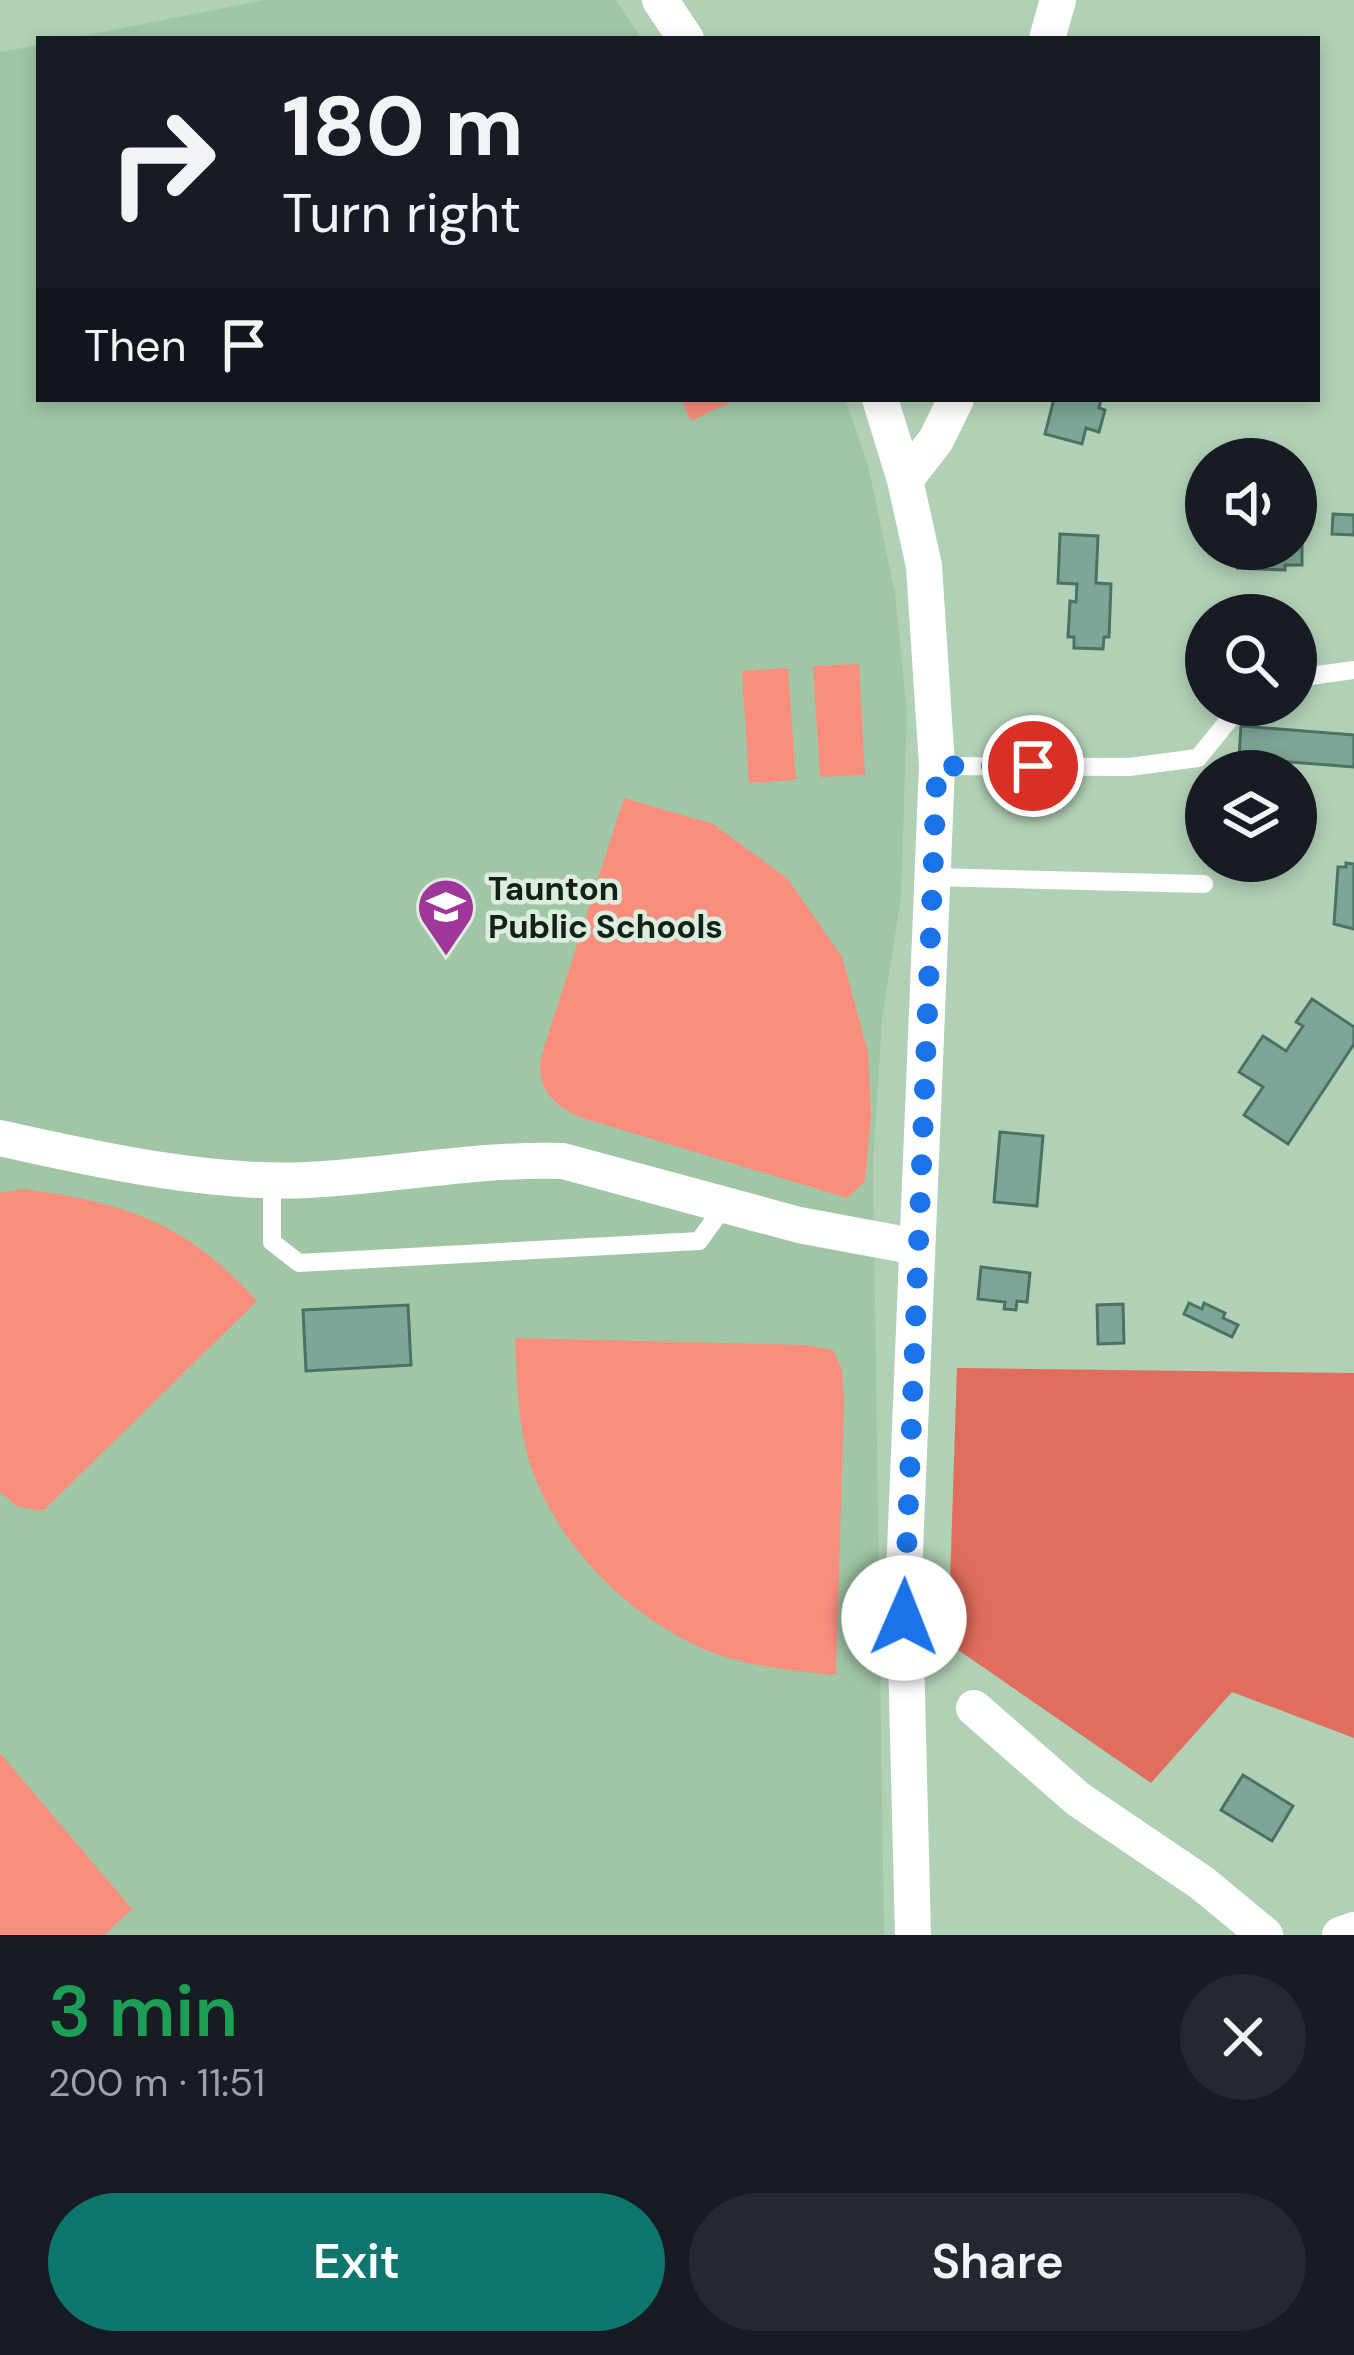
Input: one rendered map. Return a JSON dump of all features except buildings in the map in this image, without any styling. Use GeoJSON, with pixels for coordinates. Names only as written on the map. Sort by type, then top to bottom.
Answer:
{"type":"FeatureCollection","features":[{"type":"Feature","properties":{"kind":"street"},"geometry":{"type":"LineString","coordinates":[[660,0],[684,36]]}},
{"type":"Feature","properties":{"kind":"street"},"geometry":{"type":"LineString","coordinates":[[1048,36],[1058,0]]}},
{"type":"Feature","properties":{"kind":"street"},"geometry":{"type":"LineString","coordinates":[[881,402],[905,480],[928,599],[937,766],[904,1576],[913,1935]]}},
{"type":"Feature","properties":{"kind":"street"},"geometry":{"type":"LineString","coordinates":[[905,480],[936,440],[955,402]]}},
{"type":"Feature","properties":{"kind":"street"},"geometry":{"type":"LineString","coordinates":[[0,1138],[153,1166],[272,1179],[523,1160],[563,1162],[849,1236],[917,1247]]}},
{"type":"Feature","properties":{"kind":"street"},"geometry":{"type":"LineString","coordinates":[[974,1708],[1078,1799],[1202,1883],[1264,1935]]}},
{"type":"Feature","properties":{"kind":"street"},"geometry":{"type":"LineString","coordinates":[[1340,1935],[1354,1930]]}},
{"type":"Feature","properties":{"kind":"lane"},"geometry":{"type":"LineString","coordinates":[[1317,675],[1354,670]]}},
{"type":"Feature","properties":{"kind":"lane"},"geometry":{"type":"LineString","coordinates":[[937,766],[1129,766],[1198,758],[1224,726]]}},
{"type":"Feature","properties":{"kind":"lane"},"geometry":{"type":"LineString","coordinates":[[932,877],[1204,884]]}},
{"type":"Feature","properties":{"kind":"lane"},"geometry":{"type":"LineString","coordinates":[[272,1179],[272,1242],[299,1263],[699,1240],[725,1205]]}},
{"type":"Feature","properties":{"kind":"shaded area"},"geometry":{"type":"Polygon","coordinates":[[[263,0],[616,0],[640,36],[82,36],[263,0]]]}},
{"type":"Feature","properties":{"kind":"shaded area","name":"Taunton Public Schools"},"geometry":{"type":"Polygon","coordinates":[[[36,46],[36,402],[846,402],[868,465],[895,593],[907,713],[901,897],[882,1019],[873,1164],[884,1935],[0,1935],[0,52],[36,46]]]}},
{"type":"Feature","properties":{"kind":"shaded area"},"geometry":{"type":"Polygon","coordinates":[[[682,402],[731,402],[691,421],[682,402]]]}},
{"type":"Feature","properties":{"kind":"shaded area"},"geometry":{"type":"Polygon","coordinates":[[[859,664],[865,775],[820,777],[813,666],[859,664]]]}},
{"type":"Feature","properties":{"kind":"shaded area"},"geometry":{"type":"Polygon","coordinates":[[[788,668],[796,780],[749,783],[742,671],[788,668]]]}},
{"type":"Feature","properties":{"kind":"shaded area"},"geometry":{"type":"Polygon","coordinates":[[[624,798],[713,824],[787,878],[842,957],[868,1052],[871,1114],[865,1181],[847,1198],[579,1117],[544,1087],[541,1057],[624,798]]]}},
{"type":"Feature","properties":{"kind":"shaded area"},"geometry":{"type":"Polygon","coordinates":[[[23,1189],[93,1201],[152,1221],[205,1252],[257,1301],[43,1511],[18,1507],[0,1492],[0,1193],[23,1189]]]}},
{"type":"Feature","properties":{"kind":"shaded area"},"geometry":{"type":"Polygon","coordinates":[[[515,1338],[806,1345],[833,1350],[842,1370],[844,1401],[836,1675],[763,1666],[710,1651],[644,1615],[601,1577],[564,1532],[537,1482],[520,1412],[515,1338]]]}},
{"type":"Feature","properties":{"kind":"shaded area"},"geometry":{"type":"Polygon","coordinates":[[[957,1368],[1354,1373],[1354,1738],[1232,1692],[1151,1783],[948,1643],[957,1368]]]}},
{"type":"Feature","properties":{"kind":"shaded area"},"geometry":{"type":"Polygon","coordinates":[[[0,1753],[132,1909],[105,1935],[0,1935],[0,1753]]]}},
{"type":"Feature","properties":{"kind":"place","name":"Taunton Public Schools"},"geometry":{"type":"Point","coordinates":[446,958]}},
{"type":"Feature","properties":{"kind":"route"},"geometry":{"type":"LineString","coordinates":[[904,1618],[937,766],[1033,766]]}}]}
